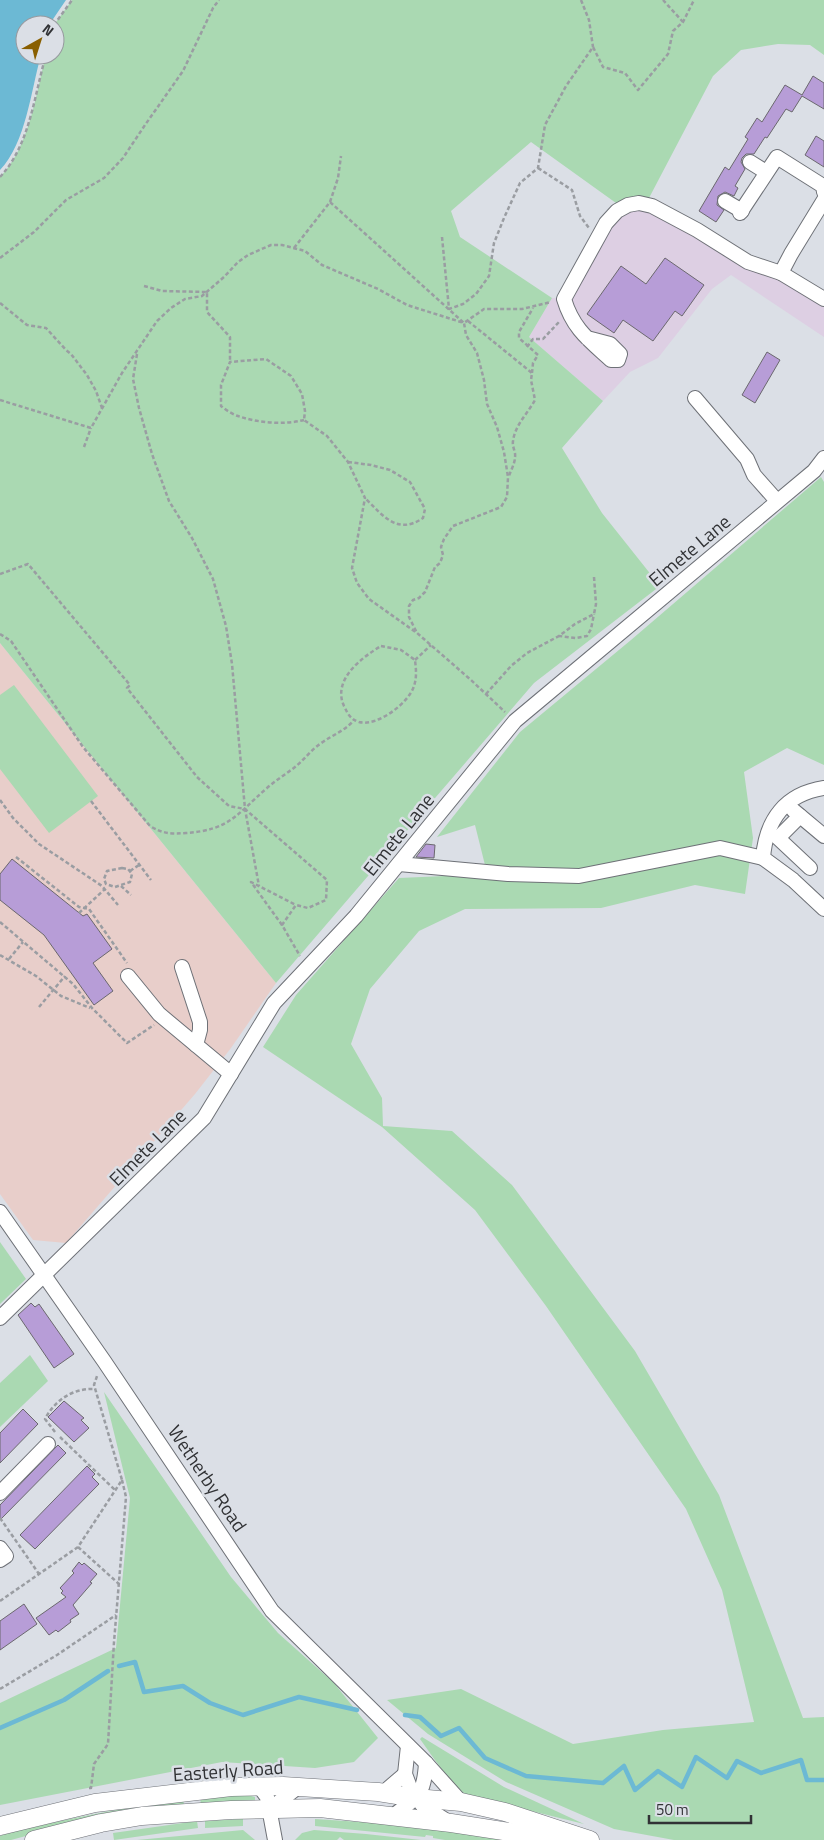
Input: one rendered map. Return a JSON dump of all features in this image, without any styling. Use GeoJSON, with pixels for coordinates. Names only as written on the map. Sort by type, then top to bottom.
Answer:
{"type":"FeatureCollection","features":[{"type":"Feature","properties":{"kind":"main road","name":"Easterly Road"},"geometry":{"type":"LineString","coordinates":[[0,1826],[88,1804],[231,1787],[298,1787],[384,1792],[416,1798],[461,1802]]}},
{"type":"Feature","properties":{"kind":"main road"},"geometry":{"type":"LineString","coordinates":[[461,1802],[505,1812],[590,1840]]}},
{"type":"Feature","properties":{"kind":"main road"},"geometry":{"type":"LineString","coordinates":[[34,1840],[101,1823],[142,1816],[231,1810],[320,1808],[451,1823],[565,1840]]}},
{"type":"Feature","properties":{"kind":"street"},"geometry":{"type":"LineString","coordinates":[[725,201],[741,212],[777,157],[822,186],[824,192]]}},
{"type":"Feature","properties":{"kind":"street"},"geometry":{"type":"LineString","coordinates":[[750,162],[766,172]]}},
{"type":"Feature","properties":{"kind":"street"},"geometry":{"type":"LineString","coordinates":[[782,273],[791,254],[824,200]]}},
{"type":"Feature","properties":{"kind":"street"},"geometry":{"type":"LineString","coordinates":[[587,338],[569,316],[566,304],[606,223],[617,211],[628,205],[639,203],[652,206],[698,230],[748,262],[782,273],[824,299]]}},
{"type":"Feature","properties":{"kind":"street"},"geometry":{"type":"LineString","coordinates":[[695,398],[747,460],[754,475],[777,502]]}},
{"type":"Feature","properties":{"kind":"street","name":"Elmete Lane"},"geometry":{"type":"LineString","coordinates":[[0,1318],[204,1118],[274,1003],[356,916],[515,721],[777,502],[814,470],[824,458]]}},
{"type":"Feature","properties":{"kind":"street"},"geometry":{"type":"LineString","coordinates":[[763,858],[764,840],[775,816],[795,797],[824,788]]}},
{"type":"Feature","properties":{"kind":"street"},"geometry":{"type":"LineString","coordinates":[[787,804],[824,836]]}},
{"type":"Feature","properties":{"kind":"street"},"geometry":{"type":"LineString","coordinates":[[800,816],[778,838],[810,868]]}},
{"type":"Feature","properties":{"kind":"street"},"geometry":{"type":"LineString","coordinates":[[399,864],[508,874],[579,876],[720,848],[763,858],[785,874],[824,908]]}},
{"type":"Feature","properties":{"kind":"street"},"geometry":{"type":"LineString","coordinates":[[785,874],[799,858]]}},
{"type":"Feature","properties":{"kind":"street"},"geometry":{"type":"LineString","coordinates":[[182,967],[200,1022],[196,1045]]}},
{"type":"Feature","properties":{"kind":"street"},"geometry":{"type":"LineString","coordinates":[[128,976],[161,1016],[231,1074]]}},
{"type":"Feature","properties":{"kind":"street","name":"Wetherby Road"},"geometry":{"type":"LineString","coordinates":[[0,1212],[45,1274],[272,1611],[426,1763],[461,1802]]}},
{"type":"Feature","properties":{"kind":"street"},"geometry":{"type":"LineString","coordinates":[[0,1492],[48,1444]]}},
{"type":"Feature","properties":{"kind":"street"},"geometry":{"type":"LineString","coordinates":[[408,1746],[405,1774],[416,1798],[423,1806],[451,1823]]}},
{"type":"Feature","properties":{"kind":"street"},"geometry":{"type":"LineString","coordinates":[[393,1816],[416,1798],[423,1787],[426,1763]]}},
{"type":"Feature","properties":{"kind":"street"},"geometry":{"type":"LineString","coordinates":[[384,1792],[405,1774]]}},
{"type":"Feature","properties":{"kind":"street"},"geometry":{"type":"LineString","coordinates":[[259,1786],[267,1797],[275,1840]]}},
{"type":"Feature","properties":{"kind":"street"},"geometry":{"type":"LineString","coordinates":[[270,1809],[298,1787]]}},
{"type":"Feature","properties":{"kind":"path"},"geometry":{"type":"LineString","coordinates":[[61,15],[72,0]]}},
{"type":"Feature","properties":{"kind":"path"},"geometry":{"type":"LineString","coordinates":[[0,258],[34,232],[66,200],[104,178],[123,158],[183,71],[213,8],[220,0]]}},
{"type":"Feature","properties":{"kind":"path"},"geometry":{"type":"LineString","coordinates":[[581,0],[589,20],[593,47],[603,67],[625,73],[638,90],[668,54],[673,31],[683,22],[694,0]]}},
{"type":"Feature","properties":{"kind":"path"},"geometry":{"type":"LineString","coordinates":[[663,0],[683,22]]}},
{"type":"Feature","properties":{"kind":"path"},"geometry":{"type":"LineString","coordinates":[[449,309],[463,304],[476,294],[489,276],[494,243],[504,218],[520,183],[538,168],[545,125],[566,86],[593,47]]}},
{"type":"Feature","properties":{"kind":"path"},"geometry":{"type":"LineString","coordinates":[[0,177],[11,165],[26,133],[43,65]]}},
{"type":"Feature","properties":{"kind":"path"},"geometry":{"type":"LineString","coordinates":[[294,248],[330,202],[338,178],[341,156]]}},
{"type":"Feature","properties":{"kind":"path"},"geometry":{"type":"LineString","coordinates":[[538,168],[572,190],[580,216],[598,236]]}},
{"type":"Feature","properties":{"kind":"path"},"geometry":{"type":"LineString","coordinates":[[330,202],[449,309],[494,341],[532,373]]}},
{"type":"Feature","properties":{"kind":"path"},"geometry":{"type":"LineString","coordinates":[[442,237],[449,309]]}},
{"type":"Feature","properties":{"kind":"path"},"geometry":{"type":"LineString","coordinates":[[84,447],[91,428],[122,373],[157,321],[170,308],[185,299],[202,296],[248,255],[271,245],[282,245],[305,251],[322,265],[378,289],[407,305],[466,322]]}},
{"type":"Feature","properties":{"kind":"path"},"geometry":{"type":"LineString","coordinates":[[144,286],[162,291],[207,292]]}},
{"type":"Feature","properties":{"kind":"path"},"geometry":{"type":"LineString","coordinates":[[207,292],[207,312],[230,337],[230,362],[221,385],[221,406],[236,416],[254,420],[290,424],[304,420]]}},
{"type":"Feature","properties":{"kind":"path"},"geometry":{"type":"LineString","coordinates":[[0,303],[27,325],[46,328],[71,354],[87,375],[96,391],[102,408]]}},
{"type":"Feature","properties":{"kind":"path"},"geometry":{"type":"LineString","coordinates":[[466,322],[484,309],[522,309],[566,304],[556,327],[543,339],[533,339],[527,347]]}},
{"type":"Feature","properties":{"kind":"path"},"geometry":{"type":"LineString","coordinates":[[508,477],[516,456],[512,443],[515,433],[535,400],[531,380],[533,363],[538,355],[519,338],[519,332],[534,307]]}},
{"type":"Feature","properties":{"kind":"path"},"geometry":{"type":"LineString","coordinates":[[417,632],[409,617],[408,606],[425,592],[443,555],[441,547],[444,539],[453,526],[501,507],[507,497],[508,477],[502,443],[488,404],[477,353],[466,335],[466,322]]}},
{"type":"Feature","properties":{"kind":"path"},"geometry":{"type":"LineString","coordinates":[[138,351],[133,379],[138,408],[152,454],[169,501],[192,538],[213,580],[226,626],[232,664],[245,810],[259,886]]}},
{"type":"Feature","properties":{"kind":"path"},"geometry":{"type":"LineString","coordinates":[[230,362],[266,359],[291,376],[302,394],[305,411],[304,420]]}},
{"type":"Feature","properties":{"kind":"path"},"geometry":{"type":"LineString","coordinates":[[0,400],[91,428]]}},
{"type":"Feature","properties":{"kind":"path"},"geometry":{"type":"LineString","coordinates":[[304,420],[327,436],[348,462],[365,498],[395,524],[406,526],[415,524],[424,518],[425,509],[410,482],[390,470],[348,462]]}},
{"type":"Feature","properties":{"kind":"path"},"geometry":{"type":"LineString","coordinates":[[365,498],[352,568],[357,583],[369,599],[417,632],[515,721]]}},
{"type":"Feature","properties":{"kind":"path"},"geometry":{"type":"LineString","coordinates":[[0,574],[28,564],[130,686],[127,688],[197,777],[229,806],[245,810],[327,880],[326,900],[308,908],[296,905],[251,882],[282,925],[307,968]]}},
{"type":"Feature","properties":{"kind":"path"},"geometry":{"type":"LineString","coordinates":[[559,636],[576,638],[587,636],[591,629],[596,604],[594,577]]}},
{"type":"Feature","properties":{"kind":"path"},"geometry":{"type":"LineString","coordinates":[[486,694],[511,666],[522,657],[594,614]]}},
{"type":"Feature","properties":{"kind":"path"},"geometry":{"type":"LineString","coordinates":[[0,634],[11,641],[83,747],[150,826],[160,832],[178,834],[204,832],[221,827],[245,810],[268,787],[296,766],[320,744],[348,727],[354,720]]}},
{"type":"Feature","properties":{"kind":"path"},"geometry":{"type":"LineString","coordinates":[[415,660],[431,645]]}},
{"type":"Feature","properties":{"kind":"path"},"geometry":{"type":"LineString","coordinates":[[381,646],[401,650],[415,660],[417,676],[414,689],[391,714],[374,722],[360,722],[349,717],[343,703],[341,688],[349,671],[368,653],[381,646]]}},
{"type":"Feature","properties":{"kind":"path"},"geometry":{"type":"LineString","coordinates":[[0,800],[27,834],[102,886],[118,905]]}},
{"type":"Feature","properties":{"kind":"path"},"geometry":{"type":"LineString","coordinates":[[91,801],[151,880]]}},
{"type":"Feature","properties":{"kind":"path"},"geometry":{"type":"LineString","coordinates":[[16,857],[79,907],[89,908],[128,964],[128,976]]}},
{"type":"Feature","properties":{"kind":"path"},"geometry":{"type":"LineString","coordinates":[[130,871],[139,865]]}},
{"type":"Feature","properties":{"kind":"path"},"geometry":{"type":"LineString","coordinates":[[125,868],[130,871],[132,880],[128,884],[112,887],[105,882],[104,876],[110,869],[125,868]]}},
{"type":"Feature","properties":{"kind":"path"},"geometry":{"type":"LineString","coordinates":[[102,886],[105,882]]}},
{"type":"Feature","properties":{"kind":"path"},"geometry":{"type":"LineString","coordinates":[[121,886],[131,895]]}},
{"type":"Feature","properties":{"kind":"path"},"geometry":{"type":"LineString","coordinates":[[79,913],[105,889]]}},
{"type":"Feature","properties":{"kind":"path"},"geometry":{"type":"LineString","coordinates":[[282,925],[296,905]]}},
{"type":"Feature","properties":{"kind":"path"},"geometry":{"type":"LineString","coordinates":[[0,922],[74,984],[92,1008],[127,1044],[152,1028],[161,1016]]}},
{"type":"Feature","properties":{"kind":"path"},"geometry":{"type":"LineString","coordinates":[[9,959],[23,942]]}},
{"type":"Feature","properties":{"kind":"path"},"geometry":{"type":"LineString","coordinates":[[0,955],[36,976],[61,996],[92,1008]]}},
{"type":"Feature","properties":{"kind":"path"},"geometry":{"type":"LineString","coordinates":[[39,1007],[65,976]]}},
{"type":"Feature","properties":{"kind":"path"},"geometry":{"type":"LineString","coordinates":[[88,1804],[87,1789],[91,1788],[94,1764],[108,1744],[118,1584],[126,1497],[94,1385],[104,1361]]}},
{"type":"Feature","properties":{"kind":"path"},"geometry":{"type":"LineString","coordinates":[[95,1389],[79,1390],[60,1400],[45,1419],[58,1435],[115,1490]]}},
{"type":"Feature","properties":{"kind":"path"},"geometry":{"type":"LineString","coordinates":[[0,1601],[78,1547],[122,1480]]}},
{"type":"Feature","properties":{"kind":"path"},"geometry":{"type":"LineString","coordinates":[[0,1518],[39,1574]]}},
{"type":"Feature","properties":{"kind":"path"},"geometry":{"type":"LineString","coordinates":[[78,1547],[118,1584]]}},
{"type":"Feature","properties":{"kind":"path"},"geometry":{"type":"LineString","coordinates":[[0,1689],[57,1655],[116,1615]]}},
{"type":"Feature","properties":{"kind":"shaded area"},"geometry":{"type":"Polygon","coordinates":[[[639,203],[824,299],[824,337],[731,275],[712,289],[658,358],[630,372],[603,401],[529,337],[552,298],[564,299],[606,223],[639,203]]]}},
{"type":"Feature","properties":{"kind":"shaded area"},"geometry":{"type":"Polygon","coordinates":[[[0,643],[276,983],[231,1048],[195,1094],[66,1243],[33,1240],[0,1194],[0,643]]]}},
{"type":"Feature","properties":{"kind":"green space"},"geometry":{"type":"Polygon","coordinates":[[[72,0],[824,0],[824,55],[810,45],[778,44],[741,50],[713,76],[649,198],[616,203],[531,142],[451,211],[460,237],[552,298],[529,337],[603,401],[562,448],[602,513],[660,586],[534,683],[276,983],[0,643],[0,177],[10,165],[25,136],[44,65],[65,65],[65,15],[61,15],[72,0]]]}},
{"type":"Feature","properties":{"kind":"green space"},"geometry":{"type":"Polygon","coordinates":[[[821,477],[824,482],[824,765],[787,748],[744,772],[753,838],[745,894],[695,885],[601,908],[465,909],[419,931],[370,989],[351,1044],[382,1098],[383,1126],[452,1131],[512,1185],[635,1351],[719,1495],[803,1718],[824,1717],[824,1840],[674,1840],[614,1829],[506,1782],[428,1734],[387,1700],[461,1689],[573,1744],[663,1730],[754,1722],[722,1590],[686,1509],[546,1306],[475,1210],[382,1127],[263,1047],[296,995],[399,878],[445,876],[485,865],[475,825],[437,837],[520,732],[631,640],[821,477]]]}},
{"type":"Feature","properties":{"kind":"green space"},"geometry":{"type":"Polygon","coordinates":[[[14,685],[98,796],[49,833],[0,769],[0,695],[14,685]]]}},
{"type":"Feature","properties":{"kind":"green space"},"geometry":{"type":"Polygon","coordinates":[[[0,1242],[26,1279],[0,1304],[0,1242]]]}},
{"type":"Feature","properties":{"kind":"green space"},"geometry":{"type":"Polygon","coordinates":[[[30,1355],[48,1381],[0,1427],[0,1383],[30,1355]]]}},
{"type":"Feature","properties":{"kind":"green space"},"geometry":{"type":"Polygon","coordinates":[[[104,1392],[231,1577],[278,1633],[334,1683],[378,1738],[354,1762],[315,1768],[222,1762],[0,1805],[0,1703],[116,1648],[130,1498],[104,1392]]]}},
{"type":"Feature","properties":{"kind":"green space"},"geometry":{"type":"Polygon","coordinates":[[[422,1737],[504,1787],[584,1824],[466,1795],[441,1769],[420,1739],[422,1737]]]}},
{"type":"Feature","properties":{"kind":"green space"},"geometry":{"type":"Polygon","coordinates":[[[247,1795],[255,1797],[255,1801],[201,1804],[200,1798],[247,1795]]]}},
{"type":"Feature","properties":{"kind":"green space"},"geometry":{"type":"Polygon","coordinates":[[[183,1799],[184,1805],[59,1827],[11,1840],[0,1840],[0,1836],[5,1834],[49,1823],[183,1799]]]}},
{"type":"Feature","properties":{"kind":"green space"},"geometry":{"type":"Polygon","coordinates":[[[243,1819],[243,1826],[205,1828],[205,1821],[243,1819]]]}},
{"type":"Feature","properties":{"kind":"green space"},"geometry":{"type":"Polygon","coordinates":[[[315,1819],[406,1825],[506,1840],[445,1840],[426,1835],[425,1837],[315,1826],[315,1819]]]}},
{"type":"Feature","properties":{"kind":"green space"},"geometry":{"type":"Polygon","coordinates":[[[197,1821],[198,1828],[114,1840],[113,1833],[197,1821]]]}},
{"type":"Feature","properties":{"kind":"green space"},"geometry":{"type":"Polygon","coordinates":[[[243,1830],[255,1840],[137,1840],[243,1830]]]}},
{"type":"Feature","properties":{"kind":"green space"},"geometry":{"type":"Polygon","coordinates":[[[314,1830],[421,1840],[344,1840],[340,1837],[337,1840],[295,1840],[302,1833],[314,1830]]]}},
{"type":"Feature","properties":{"kind":"water"},"geometry":{"type":"Polygon","coordinates":[[[0,0],[66,0],[56,15],[15,15],[15,65],[39,65],[22,131],[9,159],[0,170],[0,0]]]}},
{"type":"Feature","properties":{"kind":"building"},"geometry":{"type":"Polygon","coordinates":[[[813,76],[824,83],[824,109],[802,96],[792,112],[786,109],[754,154],[746,154],[742,158],[741,162],[745,169],[735,186],[738,188],[734,196],[725,192],[718,196],[717,205],[724,210],[716,222],[699,211],[725,167],[729,170],[748,139],[745,137],[757,118],[762,122],[785,85],[802,95],[813,76]]]}},
{"type":"Feature","properties":{"kind":"building"},"geometry":{"type":"Polygon","coordinates":[[[816,136],[824,141],[824,167],[805,155],[816,136]]]}},
{"type":"Feature","properties":{"kind":"building"},"geometry":{"type":"Polygon","coordinates":[[[665,258],[704,285],[682,316],[675,311],[653,341],[623,320],[614,333],[587,314],[621,266],[646,284],[665,258]]]}},
{"type":"Feature","properties":{"kind":"building"},"geometry":{"type":"Polygon","coordinates":[[[767,352],[780,360],[755,403],[742,395],[767,352]]]}},
{"type":"Feature","properties":{"kind":"building"},"geometry":{"type":"Polygon","coordinates":[[[426,844],[435,845],[434,858],[416,857],[426,844]]]}},
{"type":"Feature","properties":{"kind":"building"},"geometry":{"type":"Polygon","coordinates":[[[12,859],[83,916],[87,914],[112,949],[93,963],[113,991],[94,1005],[44,935],[0,900],[0,874],[12,859]]]}},
{"type":"Feature","properties":{"kind":"building"},"geometry":{"type":"Polygon","coordinates":[[[31,1303],[35,1307],[39,1304],[74,1354],[54,1368],[18,1315],[31,1303]]]}},
{"type":"Feature","properties":{"kind":"building"},"geometry":{"type":"Polygon","coordinates":[[[64,1401],[84,1418],[81,1420],[89,1428],[74,1442],[48,1417],[64,1401]]]}},
{"type":"Feature","properties":{"kind":"building"},"geometry":{"type":"Polygon","coordinates":[[[23,1409],[38,1424],[0,1463],[0,1433],[23,1409]]]}},
{"type":"Feature","properties":{"kind":"building"},"geometry":{"type":"Polygon","coordinates":[[[58,1445],[66,1453],[0,1520],[0,1505],[58,1445]]]}},
{"type":"Feature","properties":{"kind":"building"},"geometry":{"type":"Polygon","coordinates":[[[87,1466],[95,1474],[92,1477],[99,1484],[35,1549],[20,1535],[87,1466]]]}},
{"type":"Feature","properties":{"kind":"building"},"geometry":{"type":"Polygon","coordinates":[[[79,1562],[82,1565],[84,1563],[97,1574],[90,1582],[92,1583],[73,1605],[79,1614],[58,1632],[56,1630],[49,1635],[36,1618],[66,1597],[61,1593],[63,1591],[60,1588],[74,1573],[72,1571],[79,1562]]]}},
{"type":"Feature","properties":{"kind":"building"},"geometry":{"type":"Polygon","coordinates":[[[24,1604],[37,1624],[0,1650],[0,1621],[24,1604]]]}},
{"type":"Feature","properties":{"kind":"waterway"},"geometry":{"type":"LineString","coordinates":[[119,1666],[135,1662],[144,1692],[183,1686],[210,1703],[243,1715],[299,1697],[357,1710]]}},
{"type":"Feature","properties":{"kind":"waterway"},"geometry":{"type":"LineString","coordinates":[[0,1728],[64,1700],[108,1671]]}},
{"type":"Feature","properties":{"kind":"waterway"},"geometry":{"type":"LineString","coordinates":[[405,1715],[420,1717],[441,1736],[459,1728],[485,1758],[526,1776],[603,1783],[624,1766],[635,1790],[658,1771],[682,1787],[696,1757],[727,1778],[737,1761],[761,1773],[801,1760],[807,1780],[824,1780]]}}]}
